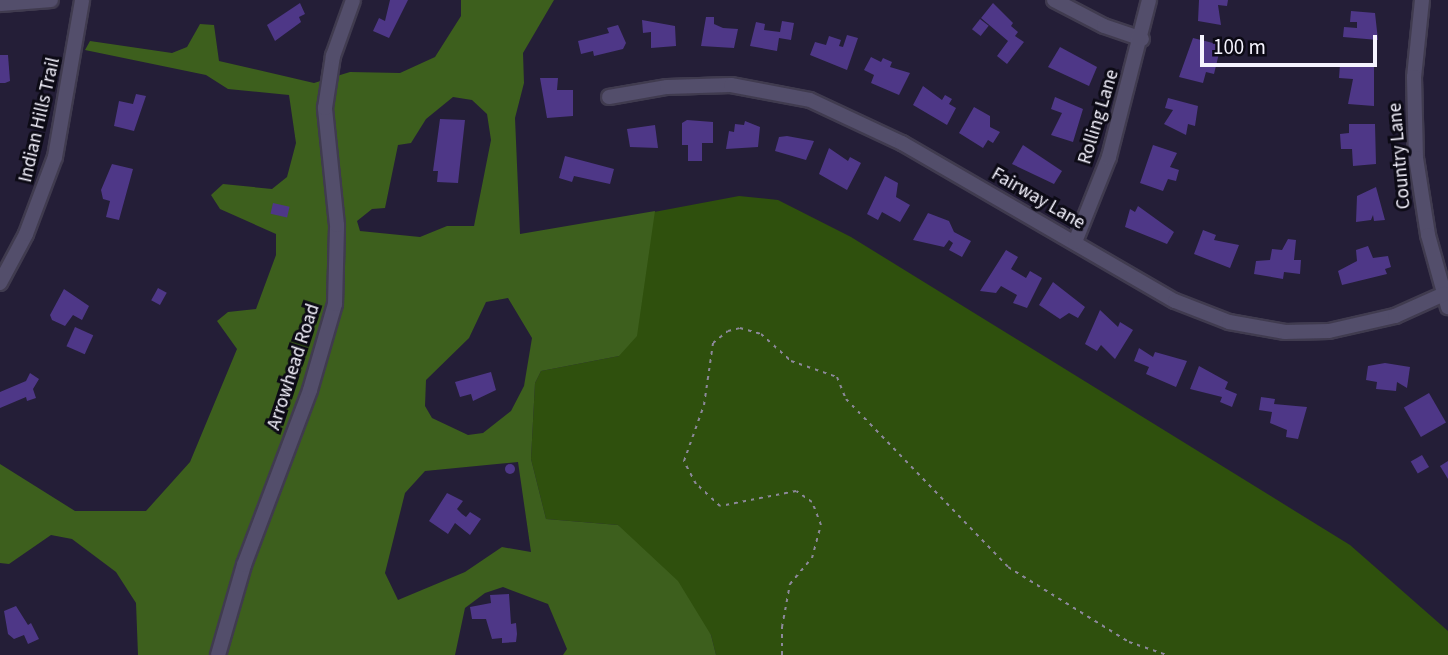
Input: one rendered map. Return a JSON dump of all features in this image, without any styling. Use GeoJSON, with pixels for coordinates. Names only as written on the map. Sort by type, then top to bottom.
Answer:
{"type":"FeatureCollection","features":[{"type":"Feature","properties":{"kind":"street"},"geometry":{"type":"LineString","coordinates":[[0,4],[51,0]]}},
{"type":"Feature","properties":{"kind":"street","name":"Indian Hills Trail"},"geometry":{"type":"LineString","coordinates":[[0,282],[26,234],[55,157],[82,0]]}},
{"type":"Feature","properties":{"kind":"street","name":"Arrowhead Road"},"geometry":{"type":"LineString","coordinates":[[218,655],[244,565],[314,379],[335,304],[337,226],[325,108],[333,56],[354,0]]}},
{"type":"Feature","properties":{"kind":"street"},"geometry":{"type":"LineString","coordinates":[[1054,0],[1094,22],[1142,39]]}},
{"type":"Feature","properties":{"kind":"street","name":"Rolling Lane"},"geometry":{"type":"LineString","coordinates":[[1075,242],[1109,157],[1142,39],[1149,0]]}},
{"type":"Feature","properties":{"kind":"street","name":"Country Lane"},"geometry":{"type":"LineString","coordinates":[[1422,0],[1414,77],[1416,158],[1446,301]]}},
{"type":"Feature","properties":{"kind":"street","name":"Fairway Lane"},"geometry":{"type":"LineString","coordinates":[[609,97],[680,86],[731,85],[810,100],[864,122],[1175,301],[1255,328],[1305,332],[1360,326],[1446,301]]}},
{"type":"Feature","properties":{"kind":"path"},"geometry":{"type":"LineString","coordinates":[[782,655],[782,627],[790,584],[811,558],[821,525],[812,502],[796,491],[720,506],[696,484],[684,461],[704,405],[713,343],[728,331],[740,328],[761,334],[791,360],[837,377],[846,399],[1008,567],[1129,642],[1166,655]]}},
{"type":"Feature","properties":{"kind":"green space"},"geometry":{"type":"Polygon","coordinates":[[[461,0],[554,0],[523,53],[524,83],[515,118],[520,234],[655,211],[637,336],[619,356],[541,371],[535,383],[531,459],[546,519],[618,525],[678,581],[711,635],[716,655],[563,655],[567,649],[548,604],[503,587],[485,593],[465,608],[455,655],[138,655],[136,603],[116,572],[72,539],[51,535],[9,564],[0,563],[0,464],[75,511],[146,511],[190,462],[237,349],[217,321],[228,312],[256,309],[276,255],[276,234],[220,209],[211,195],[223,184],[272,189],[287,177],[296,143],[289,95],[228,89],[206,75],[85,50],[90,41],[172,53],[187,47],[200,24],[214,25],[219,61],[314,83],[350,72],[400,73],[435,57],[461,16],[461,0]],[[453,97],[426,119],[411,143],[398,145],[385,208],[372,209],[357,221],[360,231],[420,237],[447,226],[474,226],[491,140],[487,114],[472,100],[453,97]],[[508,298],[486,302],[469,338],[426,380],[425,406],[432,418],[468,435],[483,433],[511,411],[524,386],[532,338],[508,298]],[[518,462],[425,471],[405,493],[385,573],[398,600],[465,572],[502,547],[531,552],[518,462]]]}},
{"type":"Feature","properties":{"kind":"green space"},"geometry":{"type":"Polygon","coordinates":[[[739,196],[778,200],[851,237],[1350,545],[1448,631],[1448,655],[716,655],[711,635],[618,525],[546,519],[531,459],[535,383],[541,371],[619,356],[654,212],[739,196]]]}},
{"type":"Feature","properties":{"kind":"building"},"geometry":{"type":"Polygon","coordinates":[[[390,0],[408,0],[389,38],[373,31],[379,18],[385,21],[390,0]]]}},
{"type":"Feature","properties":{"kind":"building"},"geometry":{"type":"Polygon","coordinates":[[[1199,0],[1228,0],[1227,6],[1218,5],[1221,25],[1198,21],[1199,0]]]}},
{"type":"Feature","properties":{"kind":"building"},"geometry":{"type":"Polygon","coordinates":[[[300,3],[305,14],[299,17],[301,22],[275,41],[267,25],[300,3]]]}},
{"type":"Feature","properties":{"kind":"building"},"geometry":{"type":"Polygon","coordinates":[[[993,3],[1013,23],[1011,26],[1018,32],[1015,36],[1024,42],[1007,64],[997,56],[1008,41],[981,18],[993,3]]]}},
{"type":"Feature","properties":{"kind":"building"},"geometry":{"type":"Polygon","coordinates":[[[1351,11],[1375,13],[1378,40],[1343,37],[1344,27],[1357,28],[1357,22],[1350,22],[1351,11]]]}},
{"type":"Feature","properties":{"kind":"building"},"geometry":{"type":"Polygon","coordinates":[[[706,17],[714,17],[714,24],[723,28],[738,29],[734,48],[701,46],[706,17]]]}},
{"type":"Feature","properties":{"kind":"building"},"geometry":{"type":"Polygon","coordinates":[[[980,19],[989,26],[981,36],[972,29],[980,19]]]}},
{"type":"Feature","properties":{"kind":"building"},"geometry":{"type":"Polygon","coordinates":[[[642,20],[675,26],[676,46],[651,48],[651,32],[643,33],[642,20]]]}},
{"type":"Feature","properties":{"kind":"building"},"geometry":{"type":"Polygon","coordinates":[[[782,21],[794,23],[791,40],[779,38],[777,51],[750,46],[756,22],[765,24],[764,30],[780,32],[782,21]]]}},
{"type":"Feature","properties":{"kind":"building"},"geometry":{"type":"Polygon","coordinates":[[[618,25],[626,43],[623,49],[594,56],[593,51],[581,54],[578,41],[609,33],[607,28],[618,25]]]}},
{"type":"Feature","properties":{"kind":"building"},"geometry":{"type":"Polygon","coordinates":[[[847,35],[858,38],[847,70],[810,55],[815,42],[826,45],[829,36],[841,40],[839,46],[843,47],[847,35]]]}},
{"type":"Feature","properties":{"kind":"building"},"geometry":{"type":"Polygon","coordinates":[[[1193,38],[1221,45],[1214,74],[1206,72],[1203,83],[1179,77],[1193,38]]]}},
{"type":"Feature","properties":{"kind":"building"},"geometry":{"type":"Polygon","coordinates":[[[1060,47],[1097,67],[1089,86],[1048,67],[1060,47]]]}},
{"type":"Feature","properties":{"kind":"building"},"geometry":{"type":"Polygon","coordinates":[[[0,55],[8,55],[10,81],[5,83],[0,83],[0,55]]]}},
{"type":"Feature","properties":{"kind":"building"},"geometry":{"type":"Polygon","coordinates":[[[871,57],[881,62],[883,58],[892,62],[890,67],[910,73],[899,95],[871,83],[874,75],[864,70],[871,57]]]}},
{"type":"Feature","properties":{"kind":"building"},"geometry":{"type":"Polygon","coordinates":[[[1340,64],[1374,66],[1374,106],[1348,104],[1353,79],[1339,78],[1340,64]]]}},
{"type":"Feature","properties":{"kind":"building"},"geometry":{"type":"Polygon","coordinates":[[[540,78],[558,78],[557,90],[573,90],[573,116],[547,118],[540,78]]]}},
{"type":"Feature","properties":{"kind":"building"},"geometry":{"type":"Polygon","coordinates":[[[923,86],[942,100],[945,95],[952,99],[949,104],[956,108],[947,125],[913,105],[923,86]]]}},
{"type":"Feature","properties":{"kind":"building"},"geometry":{"type":"Polygon","coordinates":[[[136,94],[146,96],[134,131],[114,126],[119,101],[133,104],[136,94]]]}},
{"type":"Feature","properties":{"kind":"building"},"geometry":{"type":"Polygon","coordinates":[[[1055,97],[1083,109],[1073,142],[1051,135],[1062,113],[1051,109],[1055,97]]]}},
{"type":"Feature","properties":{"kind":"building"},"geometry":{"type":"Polygon","coordinates":[[[1168,98],[1198,106],[1195,126],[1188,124],[1186,135],[1164,124],[1173,110],[1165,108],[1168,98]]]}},
{"type":"Feature","properties":{"kind":"building"},"geometry":{"type":"Polygon","coordinates":[[[974,107],[990,116],[990,127],[1000,132],[993,143],[988,140],[983,148],[959,133],[974,107]]]}},
{"type":"Feature","properties":{"kind":"building"},"geometry":{"type":"Polygon","coordinates":[[[440,119],[465,120],[458,183],[437,182],[438,171],[433,171],[440,119]]]}},
{"type":"Feature","properties":{"kind":"building"},"geometry":{"type":"Polygon","coordinates":[[[687,120],[713,122],[713,143],[702,143],[702,161],[688,161],[688,145],[682,145],[682,123],[687,120]]]}},
{"type":"Feature","properties":{"kind":"building"},"geometry":{"type":"Polygon","coordinates":[[[745,121],[760,127],[758,147],[726,149],[729,131],[734,132],[735,124],[744,125],[745,121]]]}},
{"type":"Feature","properties":{"kind":"building"},"geometry":{"type":"Polygon","coordinates":[[[1349,124],[1375,124],[1376,164],[1353,166],[1352,149],[1341,149],[1340,134],[1349,133],[1349,124]]]}},
{"type":"Feature","properties":{"kind":"building"},"geometry":{"type":"Polygon","coordinates":[[[655,125],[658,148],[630,147],[627,129],[655,125]]]}},
{"type":"Feature","properties":{"kind":"building"},"geometry":{"type":"Polygon","coordinates":[[[779,137],[814,141],[806,160],[775,151],[779,137]]]}},
{"type":"Feature","properties":{"kind":"building"},"geometry":{"type":"Polygon","coordinates":[[[1023,145],[1062,171],[1054,184],[1012,164],[1023,145]]]}},
{"type":"Feature","properties":{"kind":"building"},"geometry":{"type":"Polygon","coordinates":[[[1153,145],[1177,153],[1170,167],[1179,170],[1176,181],[1168,179],[1163,191],[1140,183],[1153,145]]]}},
{"type":"Feature","properties":{"kind":"building"},"geometry":{"type":"Polygon","coordinates":[[[829,148],[848,161],[850,157],[861,163],[847,190],[819,174],[829,148]]]}},
{"type":"Feature","properties":{"kind":"building"},"geometry":{"type":"Polygon","coordinates":[[[565,156],[614,169],[610,184],[574,176],[572,182],[559,178],[565,156]]]}},
{"type":"Feature","properties":{"kind":"building"},"geometry":{"type":"Polygon","coordinates":[[[112,164],[133,169],[119,220],[106,217],[110,201],[103,199],[101,190],[112,164]]]}},
{"type":"Feature","properties":{"kind":"building"},"geometry":{"type":"Polygon","coordinates":[[[885,176],[898,183],[896,197],[910,205],[900,222],[882,212],[878,220],[867,214],[885,176]]]}},
{"type":"Feature","properties":{"kind":"building"},"geometry":{"type":"Polygon","coordinates":[[[1376,187],[1385,220],[1374,221],[1373,215],[1371,220],[1356,222],[1357,196],[1376,187]]]}},
{"type":"Feature","properties":{"kind":"building"},"geometry":{"type":"Polygon","coordinates":[[[273,203],[290,207],[287,218],[271,214],[273,203]]]}},
{"type":"Feature","properties":{"kind":"building"},"geometry":{"type":"Polygon","coordinates":[[[1138,206],[1174,232],[1167,244],[1125,227],[1130,209],[1135,212],[1138,206]]]}},
{"type":"Feature","properties":{"kind":"building"},"geometry":{"type":"Polygon","coordinates":[[[928,213],[949,221],[954,232],[971,241],[962,257],[949,250],[953,243],[949,240],[944,247],[913,240],[928,213]]]}},
{"type":"Feature","properties":{"kind":"building"},"geometry":{"type":"Polygon","coordinates":[[[1203,230],[1216,235],[1214,240],[1239,245],[1230,268],[1194,254],[1203,230]]]}},
{"type":"Feature","properties":{"kind":"building"},"geometry":{"type":"Polygon","coordinates":[[[1288,239],[1296,240],[1294,260],[1301,260],[1300,274],[1284,272],[1283,279],[1254,274],[1256,261],[1270,260],[1272,249],[1282,250],[1288,239]]]}},
{"type":"Feature","properties":{"kind":"building"},"geometry":{"type":"Polygon","coordinates":[[[1368,246],[1373,258],[1388,256],[1391,267],[1385,269],[1387,274],[1342,285],[1338,271],[1357,261],[1356,250],[1368,246]]]}},
{"type":"Feature","properties":{"kind":"building"},"geometry":{"type":"Polygon","coordinates":[[[1006,250],[1018,257],[1011,269],[1026,278],[1030,271],[1042,278],[1027,308],[1013,303],[1017,295],[1001,286],[996,293],[980,291],[1006,250]]]}},
{"type":"Feature","properties":{"kind":"building"},"geometry":{"type":"Polygon","coordinates":[[[1053,282],[1085,307],[1078,318],[1069,313],[1060,319],[1039,305],[1053,282]]]}},
{"type":"Feature","properties":{"kind":"building"},"geometry":{"type":"Polygon","coordinates":[[[158,288],[167,293],[160,305],[151,300],[158,288]]]}},
{"type":"Feature","properties":{"kind":"building"},"geometry":{"type":"Polygon","coordinates":[[[64,289],[89,306],[82,320],[73,315],[65,326],[52,320],[50,315],[64,289]]]}},
{"type":"Feature","properties":{"kind":"building"},"geometry":{"type":"Polygon","coordinates":[[[1100,310],[1118,327],[1120,322],[1133,330],[1115,359],[1101,345],[1097,351],[1085,344],[1100,310]]]}},
{"type":"Feature","properties":{"kind":"building"},"geometry":{"type":"Polygon","coordinates":[[[75,327],[93,335],[85,354],[66,346],[75,327]]]}},
{"type":"Feature","properties":{"kind":"building"},"geometry":{"type":"Polygon","coordinates":[[[1139,348],[1153,357],[1155,352],[1187,361],[1176,387],[1146,374],[1149,367],[1134,361],[1139,348]]]}},
{"type":"Feature","properties":{"kind":"building"},"geometry":{"type":"Polygon","coordinates":[[[1385,363],[1410,367],[1407,388],[1397,382],[1396,391],[1376,389],[1377,382],[1366,380],[1368,366],[1385,363]]]}},
{"type":"Feature","properties":{"kind":"building"},"geometry":{"type":"Polygon","coordinates":[[[1199,366],[1228,382],[1225,389],[1237,394],[1232,407],[1220,402],[1222,397],[1190,389],[1199,366]]]}},
{"type":"Feature","properties":{"kind":"building"},"geometry":{"type":"Polygon","coordinates":[[[491,372],[496,390],[473,401],[471,394],[460,397],[455,382],[491,372]]]}},
{"type":"Feature","properties":{"kind":"building"},"geometry":{"type":"Polygon","coordinates":[[[30,373],[39,379],[33,389],[36,398],[27,401],[26,397],[0,408],[0,392],[26,381],[30,373]]]}},
{"type":"Feature","properties":{"kind":"building"},"geometry":{"type":"Polygon","coordinates":[[[1429,393],[1446,422],[1421,437],[1404,408],[1429,393]]]}},
{"type":"Feature","properties":{"kind":"building"},"geometry":{"type":"Polygon","coordinates":[[[1261,397],[1275,399],[1274,404],[1307,407],[1298,439],[1286,437],[1287,430],[1270,423],[1272,412],[1259,410],[1261,397]]]}},
{"type":"Feature","properties":{"kind":"building"},"geometry":{"type":"Polygon","coordinates":[[[1422,455],[1429,467],[1418,474],[1411,462],[1422,455]]]}},
{"type":"Feature","properties":{"kind":"building"},"geometry":{"type":"Polygon","coordinates":[[[1448,461],[1448,479],[1440,466],[1448,461]]]}},
{"type":"Feature","properties":{"kind":"building"},"geometry":{"type":"Polygon","coordinates":[[[510,464],[514,465],[514,473],[510,474],[506,473],[505,469],[506,465],[510,464]]]}},
{"type":"Feature","properties":{"kind":"building"},"geometry":{"type":"Polygon","coordinates":[[[447,493],[463,501],[457,509],[462,514],[466,517],[470,512],[481,519],[470,535],[455,523],[448,534],[429,521],[447,493]]]}},
{"type":"Feature","properties":{"kind":"building"},"geometry":{"type":"Polygon","coordinates":[[[509,594],[511,624],[516,623],[516,642],[502,643],[502,638],[492,639],[486,619],[472,619],[470,607],[491,603],[490,595],[509,594]]]}},
{"type":"Feature","properties":{"kind":"building"},"geometry":{"type":"Polygon","coordinates":[[[16,606],[28,625],[31,623],[39,639],[28,644],[24,635],[14,639],[8,634],[4,611],[16,606]]]}}]}
